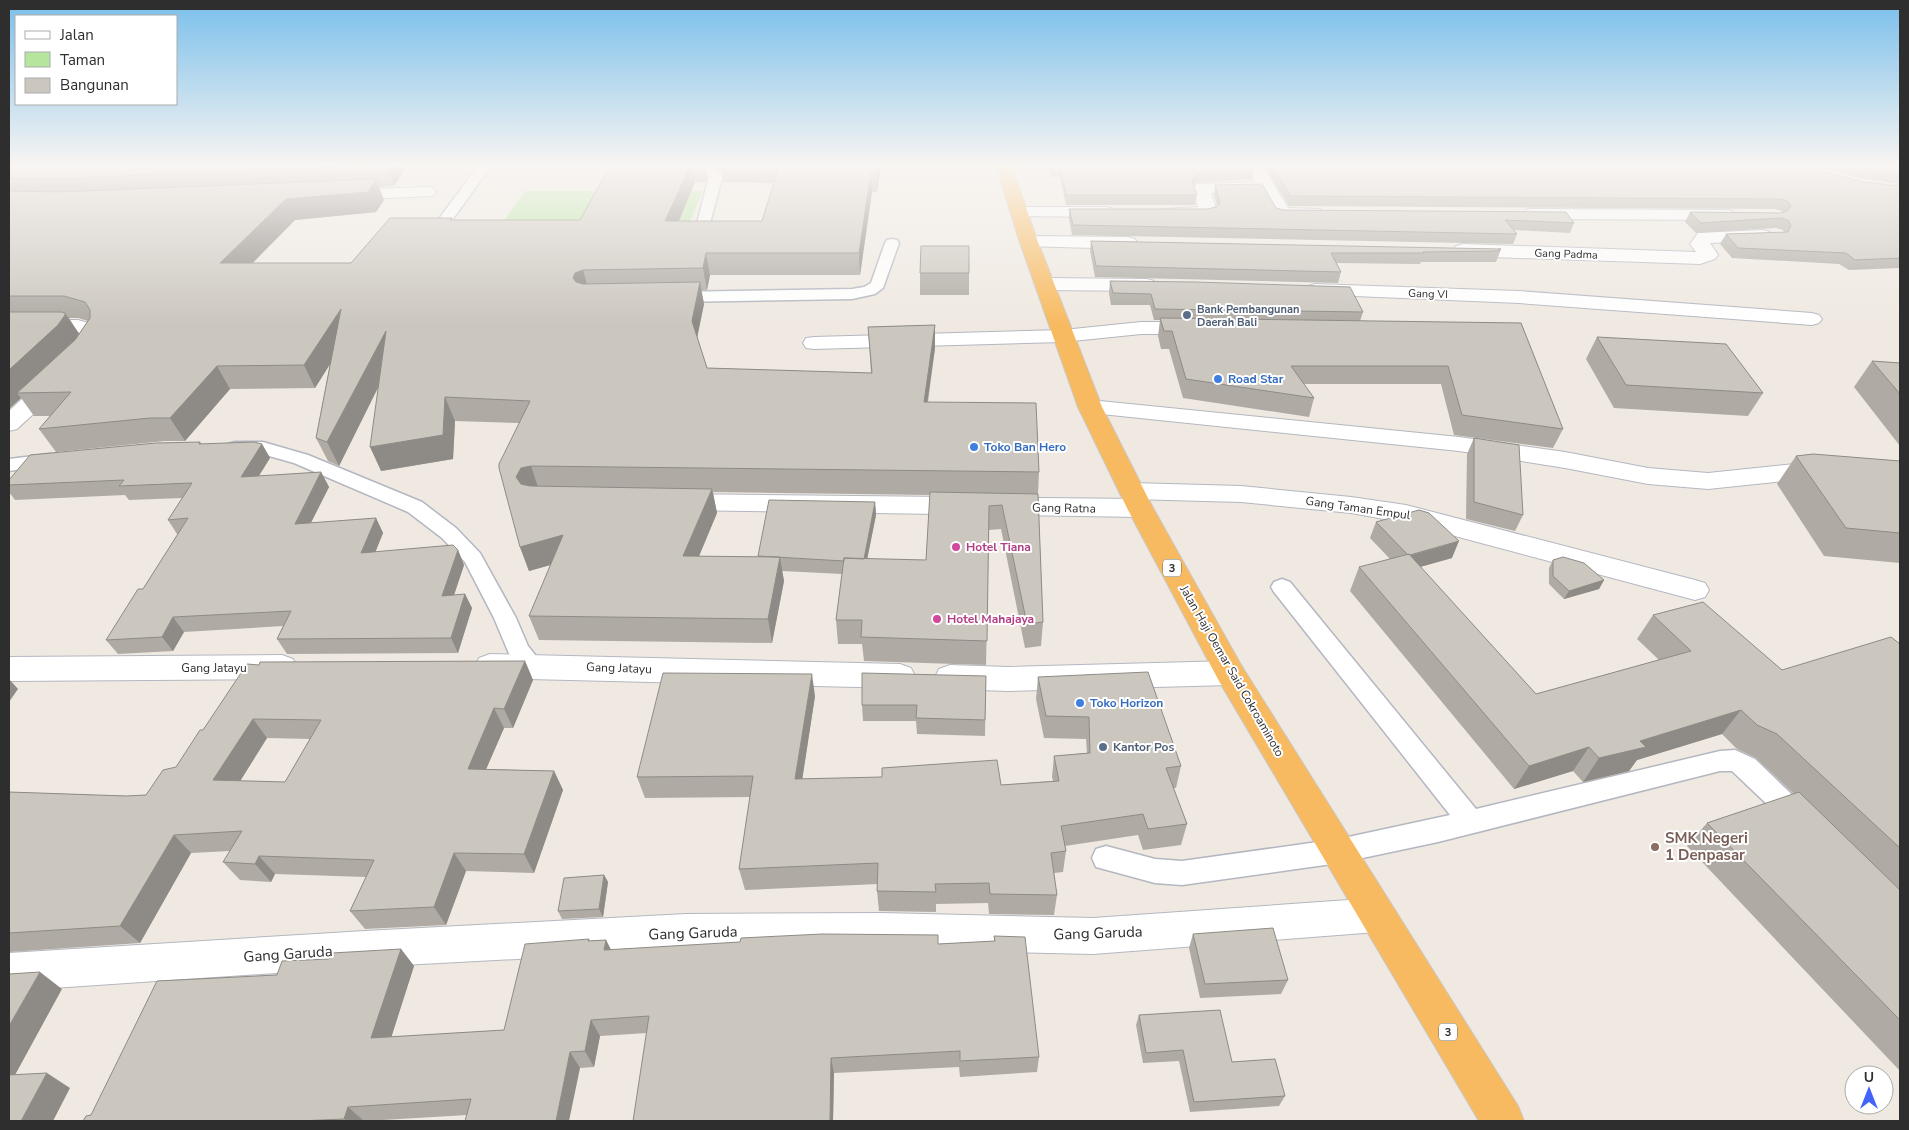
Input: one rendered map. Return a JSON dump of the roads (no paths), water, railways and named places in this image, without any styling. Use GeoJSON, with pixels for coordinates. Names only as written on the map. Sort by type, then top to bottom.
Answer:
{"type":"FeatureCollection","features":[{"type":"Feature","properties":{"kind":"highway","name":"Jalan Haji Oemar Said Cokroaminoto"},"geometry":{"type":"LineString","coordinates":[[1021,219],[1090,407],[1136,500],[1230,673],[1503,1121]]}},
{"type":"Feature","properties":{"kind":"street","name":"Gang Padma"},"geometry":{"type":"LineString","coordinates":[[1448,250],[1700,258],[1708,255],[1699,244],[1705,237],[1775,236]]}},
{"type":"Feature","properties":{"kind":"street"},"geometry":{"type":"LineString","coordinates":[[1030,242],[1150,244]]}},
{"type":"Feature","properties":{"kind":"street"},"geometry":{"type":"LineString","coordinates":[[1044,284],[1165,285]]}},
{"type":"Feature","properties":{"kind":"street","name":"Gang VI"},"geometry":{"type":"LineString","coordinates":[[1292,289],[1519,297],[1812,319]]}},
{"type":"Feature","properties":{"kind":"street"},"geometry":{"type":"LineString","coordinates":[[9,326],[78,326],[92,330],[93,338],[84,353],[9,424]]}},
{"type":"Feature","properties":{"kind":"street"},"geometry":{"type":"LineString","coordinates":[[814,343],[1063,336],[1142,328],[1221,328]]}},
{"type":"Feature","properties":{"kind":"street"},"geometry":{"type":"LineString","coordinates":[[1090,407],[1459,444],[1566,460],[1648,476],[1708,481],[1830,468]]}},
{"type":"Feature","properties":{"kind":"street","name":"Gang Taman Empul"},"geometry":{"type":"LineString","coordinates":[[1136,500],[1241,494],[1351,505],[1406,514],[1695,590]]}},
{"type":"Feature","properties":{"kind":"street","name":"Gang Ratna"},"geometry":{"type":"LineString","coordinates":[[657,502],[1136,500]]}},
{"type":"Feature","properties":{"kind":"street","name":"Gang Jatayu"},"geometry":{"type":"LineString","coordinates":[[464,666],[532,666],[1008,679],[1230,673]]}},
{"type":"Feature","properties":{"kind":"street","name":"Gang Jatayu"},"geometry":{"type":"LineString","coordinates":[[9,669],[309,667]]}},
{"type":"Feature","properties":{"kind":"street","name":"Gang Garuda"},"geometry":{"type":"LineString","coordinates":[[9,972],[365,949],[686,932],[882,931],[1093,936],[1377,915]]}},
{"type":"Feature","properties":{"kind":"lane"},"geometry":{"type":"LineString","coordinates":[[437,231],[446,219]]}},
{"type":"Feature","properties":{"kind":"lane"},"geometry":{"type":"LineString","coordinates":[[702,231],[705,219]]}},
{"type":"Feature","properties":{"kind":"lane"},"geometry":{"type":"LineString","coordinates":[[657,298],[852,294],[869,291],[878,285],[892,243]]}},
{"type":"Feature","properties":{"kind":"lane"},"geometry":{"type":"LineString","coordinates":[[214,448],[263,448],[301,459],[415,506],[449,533],[473,558],[505,618],[518,650],[532,666]]}},
{"type":"Feature","properties":{"kind":"lane"},"geometry":{"type":"LineString","coordinates":[[9,465],[71,458]]}},
{"type":"Feature","properties":{"kind":"lane"},"geometry":{"type":"LineString","coordinates":[[1282,587],[1470,821]]}},
{"type":"Feature","properties":{"kind":"lane"},"geometry":{"type":"LineString","coordinates":[[234,693],[250,668]]}},
{"type":"Feature","properties":{"kind":"lane"},"geometry":{"type":"LineString","coordinates":[[1106,858],[1155,871],[1182,873],[1339,852],[1720,761],[1735,760],[1746,766],[1816,835]]}},
{"type":"Feature","properties":{"kind":"place","name":"Bank Pembangunan Daerah Bali"},"geometry":{"type":"Point","coordinates":[1187,315]}},
{"type":"Feature","properties":{"kind":"place","name":"Road Star"},"geometry":{"type":"Point","coordinates":[1218,379]}},
{"type":"Feature","properties":{"kind":"place","name":"Toko Ban Hero"},"geometry":{"type":"Point","coordinates":[974,447]}},
{"type":"Feature","properties":{"kind":"place","name":"Hotel Tiana"},"geometry":{"type":"Point","coordinates":[956,547]}},
{"type":"Feature","properties":{"kind":"place","name":"Hotel Mahajaya"},"geometry":{"type":"Point","coordinates":[937,619]}},
{"type":"Feature","properties":{"kind":"place","name":"Toko Horizon"},"geometry":{"type":"Point","coordinates":[1080,703]}},
{"type":"Feature","properties":{"kind":"place","name":"Kantor Pos"},"geometry":{"type":"Point","coordinates":[1103,747]}},
{"type":"Feature","properties":{"kind":"place","name":"SMK Negeri 1 Denpasar"},"geometry":{"type":"Point","coordinates":[1655,847]}}]}
